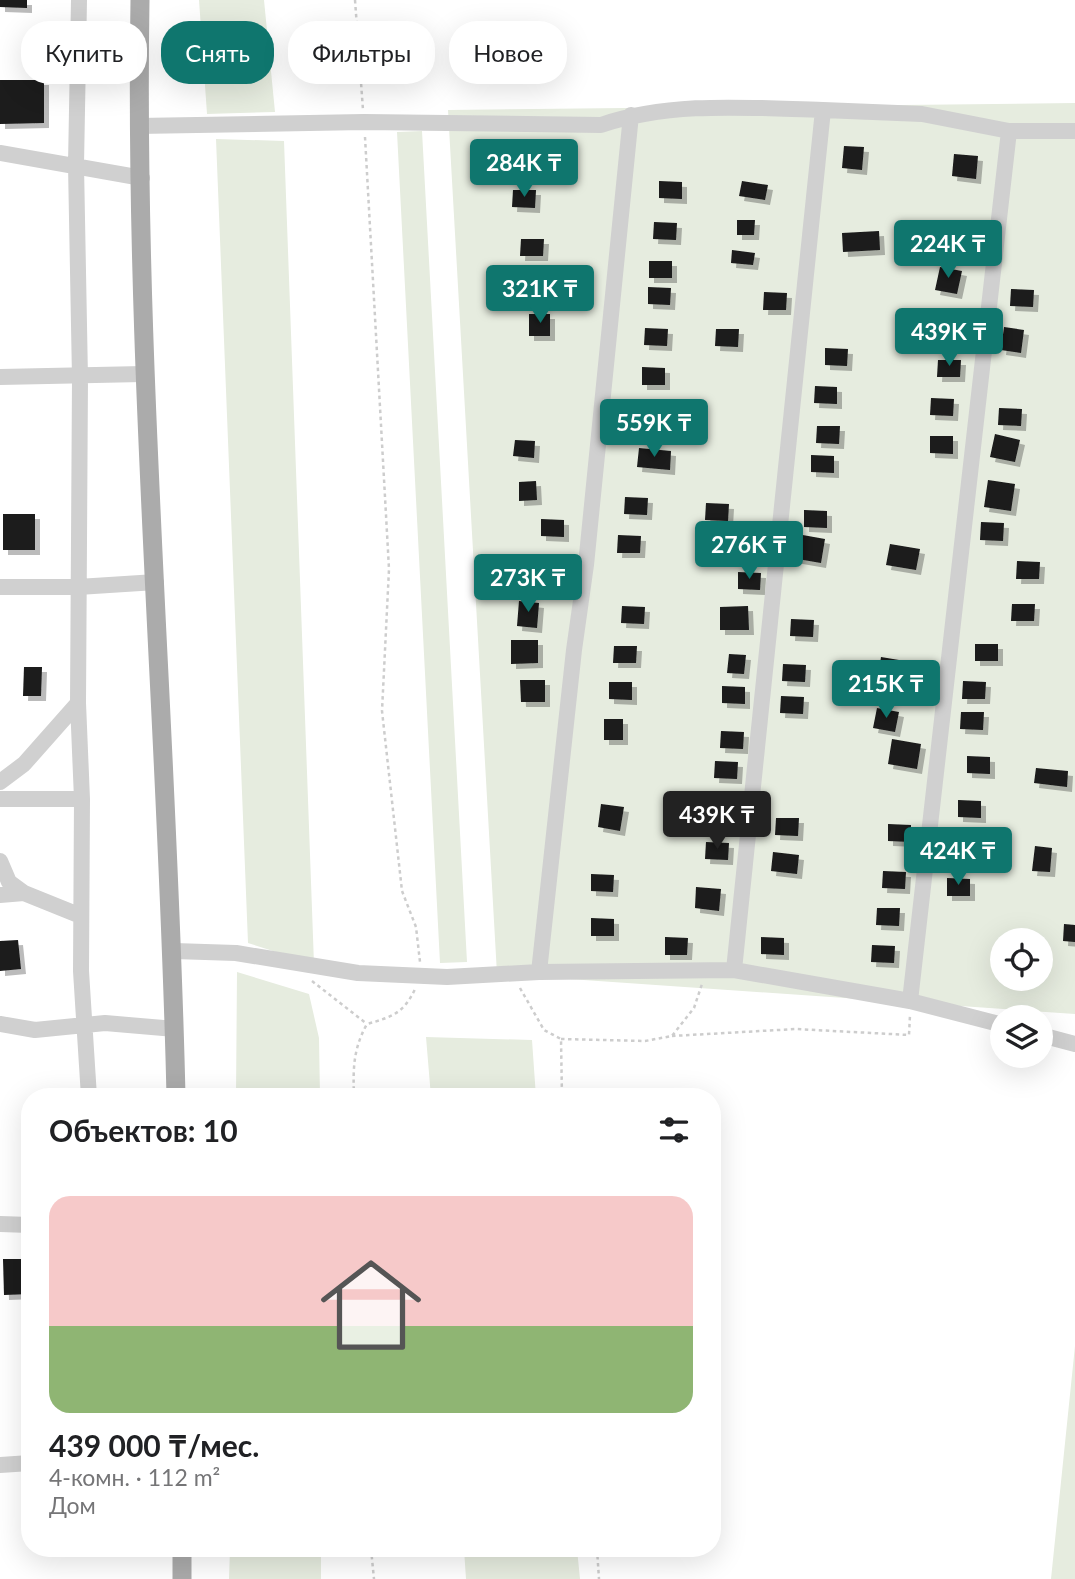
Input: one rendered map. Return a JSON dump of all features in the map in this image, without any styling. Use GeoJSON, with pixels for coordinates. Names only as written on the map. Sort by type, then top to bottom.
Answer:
{"type":"FeatureCollection","features":[{"type":"Feature","properties":{"kind":"main road"},"geometry":{"type":"LineString","coordinates":[[140,0],[138,126],[142,178],[143,374],[174,951],[176,1088]]}},
{"type":"Feature","properties":{"kind":"main road"},"geometry":{"type":"LineString","coordinates":[[182,1557],[182,1579]]}},
{"type":"Feature","properties":{"kind":"street"},"geometry":{"type":"LineString","coordinates":[[79,0],[76,165],[80,378],[78,704],[82,799],[81,971],[87,1025],[89,1088]]}},
{"type":"Feature","properties":{"kind":"street"},"geometry":{"type":"LineString","coordinates":[[138,126],[364,122],[601,125],[631,115],[713,107],[922,114],[1009,131],[1075,131]]}},
{"type":"Feature","properties":{"kind":"street"},"geometry":{"type":"LineString","coordinates":[[734,970],[823,110]]}},
{"type":"Feature","properties":{"kind":"street"},"geometry":{"type":"LineString","coordinates":[[539,972],[574,650],[586,565],[631,115]]}},
{"type":"Feature","properties":{"kind":"street"},"geometry":{"type":"LineString","coordinates":[[910,1001],[1009,131]]}},
{"type":"Feature","properties":{"kind":"street"},"geometry":{"type":"LineString","coordinates":[[0,153],[142,178]]}},
{"type":"Feature","properties":{"kind":"street"},"geometry":{"type":"LineString","coordinates":[[0,377],[80,378],[143,374]]}},
{"type":"Feature","properties":{"kind":"street"},"geometry":{"type":"LineString","coordinates":[[0,587],[78,587],[156,582]]}},
{"type":"Feature","properties":{"kind":"street"},"geometry":{"type":"LineString","coordinates":[[0,782],[24,764],[78,704]]}},
{"type":"Feature","properties":{"kind":"street"},"geometry":{"type":"LineString","coordinates":[[0,799],[82,799]]}},
{"type":"Feature","properties":{"kind":"street"},"geometry":{"type":"LineString","coordinates":[[0,861],[9,882],[24,893],[81,916]]}},
{"type":"Feature","properties":{"kind":"street"},"geometry":{"type":"LineString","coordinates":[[0,895],[24,893]]}},
{"type":"Feature","properties":{"kind":"street"},"geometry":{"type":"LineString","coordinates":[[174,951],[236,953],[358,973],[447,977],[539,972],[734,970],[910,1001],[990,1022]]}},
{"type":"Feature","properties":{"kind":"street"},"geometry":{"type":"LineString","coordinates":[[0,1024],[35,1030],[87,1025],[175,1029]]}},
{"type":"Feature","properties":{"kind":"street"},"geometry":{"type":"LineString","coordinates":[[1053,1038],[1075,1044]]}},
{"type":"Feature","properties":{"kind":"street"},"geometry":{"type":"LineString","coordinates":[[0,1223],[21,1224]]}},
{"type":"Feature","properties":{"kind":"street"},"geometry":{"type":"LineString","coordinates":[[0,1465],[21,1464]]}},
{"type":"Feature","properties":{"kind":"path"},"geometry":{"type":"LineString","coordinates":[[292,964],[346,1010],[367,1024],[396,1016],[407,1004],[421,974],[416,926],[402,891],[382,711],[388,569],[355,0]]}},
{"type":"Feature","properties":{"kind":"path"},"geometry":{"type":"LineString","coordinates":[[672,1036],[694,1008],[706,972]]}},
{"type":"Feature","properties":{"kind":"path"},"geometry":{"type":"LineString","coordinates":[[515,974],[521,991],[544,1030],[561,1039],[645,1041],[672,1036],[796,1030],[909,1035],[910,1001]]}},
{"type":"Feature","properties":{"kind":"path"},"geometry":{"type":"LineString","coordinates":[[354,1088],[352,1059],[367,1024]]}},
{"type":"Feature","properties":{"kind":"path"},"geometry":{"type":"LineString","coordinates":[[561,1039],[562,1088]]}},
{"type":"Feature","properties":{"kind":"path"},"geometry":{"type":"LineString","coordinates":[[371,1557],[374,1579]]}},
{"type":"Feature","properties":{"kind":"path"},"geometry":{"type":"LineString","coordinates":[[598,1557],[599,1579]]}},
{"type":"Feature","properties":{"kind":"shaded area"},"geometry":{"type":"Polygon","coordinates":[[[199,0],[264,0],[266,21],[200,21],[199,0]]]}},
{"type":"Feature","properties":{"kind":"shaded area"},"geometry":{"type":"Polygon","coordinates":[[[205,84],[272,84],[275,112],[207,114],[205,84]]]}},
{"type":"Feature","properties":{"kind":"shaded area"},"geometry":{"type":"Polygon","coordinates":[[[1075,103],[1075,1014],[1053,1012],[1053,1005],[990,1005],[990,1008],[497,974],[448,110],[1075,103]]]}},
{"type":"Feature","properties":{"kind":"shaded area"},"geometry":{"type":"Polygon","coordinates":[[[422,131],[467,962],[440,963],[397,132],[422,131]]]}},
{"type":"Feature","properties":{"kind":"shaded area"},"geometry":{"type":"Polygon","coordinates":[[[216,139],[284,141],[314,964],[248,943],[216,139]]]}},
{"type":"Feature","properties":{"kind":"shaded area"},"geometry":{"type":"Polygon","coordinates":[[[237,972],[309,994],[319,1038],[320,1088],[236,1088],[237,972]]]}},
{"type":"Feature","properties":{"kind":"shaded area"},"geometry":{"type":"Polygon","coordinates":[[[426,1037],[532,1040],[535,1088],[430,1088],[426,1037]]]}},
{"type":"Feature","properties":{"kind":"shaded area"},"geometry":{"type":"Polygon","coordinates":[[[1075,1346],[1075,1579],[1051,1579],[1075,1346]]]}},
{"type":"Feature","properties":{"kind":"shaded area"},"geometry":{"type":"Polygon","coordinates":[[[230,1557],[321,1557],[321,1579],[229,1579],[230,1557]]]}},
{"type":"Feature","properties":{"kind":"shaded area"},"geometry":{"type":"Polygon","coordinates":[[[465,1557],[578,1557],[580,1579],[466,1579],[465,1557]]]}},
{"type":"Feature","properties":{"kind":"building"},"geometry":{"type":"Polygon","coordinates":[[[0,0],[27,0],[27,8],[0,7],[0,0]]]}},
{"type":"Feature","properties":{"kind":"building"},"geometry":{"type":"Polygon","coordinates":[[[0,80],[44,84],[44,123],[0,124],[0,80]]]}},
{"type":"Feature","properties":{"kind":"building"},"geometry":{"type":"Polygon","coordinates":[[[530,143],[553,143],[552,160],[529,160],[530,143]]]}},
{"type":"Feature","properties":{"kind":"building"},"geometry":{"type":"Polygon","coordinates":[[[844,146],[864,147],[862,170],[842,168],[844,146]]]}},
{"type":"Feature","properties":{"kind":"building"},"geometry":{"type":"Polygon","coordinates":[[[954,154],[978,156],[976,179],[952,176],[954,154]]]}},
{"type":"Feature","properties":{"kind":"building"},"geometry":{"type":"Polygon","coordinates":[[[659,181],[682,182],[682,199],[659,198],[659,181]]]}},
{"type":"Feature","properties":{"kind":"building"},"geometry":{"type":"Polygon","coordinates":[[[742,181],[768,185],[765,200],[739,196],[742,181]]]}},
{"type":"Feature","properties":{"kind":"building"},"geometry":{"type":"Polygon","coordinates":[[[513,190],[536,190],[535,208],[512,207],[513,190]]]}},
{"type":"Feature","properties":{"kind":"building"},"geometry":{"type":"Polygon","coordinates":[[[737,220],[755,220],[754,235],[737,235],[737,220]]]}},
{"type":"Feature","properties":{"kind":"building"},"geometry":{"type":"Polygon","coordinates":[[[654,222],[677,223],[676,240],[653,239],[654,222]]]}},
{"type":"Feature","properties":{"kind":"building"},"geometry":{"type":"Polygon","coordinates":[[[879,231],[880,250],[843,252],[842,233],[879,231]]]}},
{"type":"Feature","properties":{"kind":"building"},"geometry":{"type":"Polygon","coordinates":[[[950,232],[972,233],[972,250],[949,249],[950,232]]]}},
{"type":"Feature","properties":{"kind":"building"},"geometry":{"type":"Polygon","coordinates":[[[521,239],[544,239],[543,256],[520,256],[521,239]]]}},
{"type":"Feature","properties":{"kind":"building"},"geometry":{"type":"Polygon","coordinates":[[[732,250],[755,253],[753,265],[731,263],[732,250]]]}},
{"type":"Feature","properties":{"kind":"building"},"geometry":{"type":"Polygon","coordinates":[[[649,261],[672,261],[672,278],[649,278],[649,261]]]}},
{"type":"Feature","properties":{"kind":"building"},"geometry":{"type":"Polygon","coordinates":[[[940,267],[962,271],[957,294],[935,290],[940,267]]]}},
{"type":"Feature","properties":{"kind":"building"},"geometry":{"type":"Polygon","coordinates":[[[529,277],[558,279],[557,303],[527,301],[529,277]]]}},
{"type":"Feature","properties":{"kind":"building"},"geometry":{"type":"Polygon","coordinates":[[[648,287],[671,288],[670,305],[648,304],[648,287]]]}},
{"type":"Feature","properties":{"kind":"building"},"geometry":{"type":"Polygon","coordinates":[[[1011,289],[1034,290],[1033,307],[1010,306],[1011,289]]]}},
{"type":"Feature","properties":{"kind":"building"},"geometry":{"type":"Polygon","coordinates":[[[764,292],[787,293],[786,310],[763,310],[764,292]]]}},
{"type":"Feature","properties":{"kind":"building"},"geometry":{"type":"Polygon","coordinates":[[[946,309],[971,313],[967,333],[943,328],[946,309]]]}},
{"type":"Feature","properties":{"kind":"building"},"geometry":{"type":"Polygon","coordinates":[[[529,314],[550,314],[550,336],[529,336],[529,314]]]}},
{"type":"Feature","properties":{"kind":"building"},"geometry":{"type":"Polygon","coordinates":[[[1004,327],[1024,330],[1021,353],[1001,350],[1004,327]]]}},
{"type":"Feature","properties":{"kind":"building"},"geometry":{"type":"Polygon","coordinates":[[[645,328],[668,329],[667,346],[644,345],[645,328]]]}},
{"type":"Feature","properties":{"kind":"building"},"geometry":{"type":"Polygon","coordinates":[[[716,329],[739,329],[738,347],[715,346],[716,329]]]}},
{"type":"Feature","properties":{"kind":"building"},"geometry":{"type":"Polygon","coordinates":[[[825,348],[848,349],[847,366],[825,365],[825,348]]]}},
{"type":"Feature","properties":{"kind":"building"},"geometry":{"type":"Polygon","coordinates":[[[938,360],[961,360],[960,377],[937,377],[938,360]]]}},
{"type":"Feature","properties":{"kind":"building"},"geometry":{"type":"Polygon","coordinates":[[[642,367],[665,368],[665,385],[642,385],[642,367]]]}},
{"type":"Feature","properties":{"kind":"building"},"geometry":{"type":"Polygon","coordinates":[[[815,386],[837,387],[837,404],[814,403],[815,386]]]}},
{"type":"Feature","properties":{"kind":"building"},"geometry":{"type":"Polygon","coordinates":[[[931,398],[954,399],[953,416],[930,415],[931,398]]]}},
{"type":"Feature","properties":{"kind":"building"},"geometry":{"type":"Polygon","coordinates":[[[641,407],[663,408],[663,425],[640,424],[641,407]]]}},
{"type":"Feature","properties":{"kind":"building"},"geometry":{"type":"Polygon","coordinates":[[[999,408],[1022,409],[1021,426],[998,425],[999,408]]]}},
{"type":"Feature","properties":{"kind":"building"},"geometry":{"type":"Polygon","coordinates":[[[817,426],[840,426],[839,444],[816,443],[817,426]]]}},
{"type":"Feature","properties":{"kind":"building"},"geometry":{"type":"Polygon","coordinates":[[[995,434],[1020,440],[1015,462],[990,457],[995,434]]]}},
{"type":"Feature","properties":{"kind":"building"},"geometry":{"type":"Polygon","coordinates":[[[930,436],[953,436],[953,454],[930,453],[930,436]]]}},
{"type":"Feature","properties":{"kind":"building"},"geometry":{"type":"Polygon","coordinates":[[[515,440],[535,441],[534,458],[513,456],[515,440]]]}},
{"type":"Feature","properties":{"kind":"building"},"geometry":{"type":"Polygon","coordinates":[[[639,448],[671,451],[670,470],[637,467],[639,448]]]}},
{"type":"Feature","properties":{"kind":"building"},"geometry":{"type":"Polygon","coordinates":[[[811,455],[834,456],[834,473],[811,472],[811,455]]]}},
{"type":"Feature","properties":{"kind":"building"},"geometry":{"type":"Polygon","coordinates":[[[988,480],[1015,484],[1011,511],[984,507],[988,480]]]}},
{"type":"Feature","properties":{"kind":"building"},"geometry":{"type":"Polygon","coordinates":[[[536,481],[537,500],[519,501],[519,482],[536,481]]]}},
{"type":"Feature","properties":{"kind":"building"},"geometry":{"type":"Polygon","coordinates":[[[625,497],[648,498],[647,515],[624,514],[625,497]]]}},
{"type":"Feature","properties":{"kind":"building"},"geometry":{"type":"Polygon","coordinates":[[[706,503],[729,504],[728,521],[705,520],[706,503]]]}},
{"type":"Feature","properties":{"kind":"building"},"geometry":{"type":"Polygon","coordinates":[[[804,510],[827,511],[827,528],[804,527],[804,510]]]}},
{"type":"Feature","properties":{"kind":"building"},"geometry":{"type":"Polygon","coordinates":[[[3,514],[35,514],[35,550],[3,550],[3,514]]]}},
{"type":"Feature","properties":{"kind":"building"},"geometry":{"type":"Polygon","coordinates":[[[541,519],[564,520],[564,537],[541,536],[541,519]]]}},
{"type":"Feature","properties":{"kind":"building"},"geometry":{"type":"Polygon","coordinates":[[[981,522],[1004,523],[1003,541],[980,540],[981,522]]]}},
{"type":"Feature","properties":{"kind":"building"},"geometry":{"type":"Polygon","coordinates":[[[735,533],[758,534],[757,551],[734,550],[735,533]]]}},
{"type":"Feature","properties":{"kind":"building"},"geometry":{"type":"Polygon","coordinates":[[[797,534],[825,539],[821,563],[792,558],[797,534]]]}},
{"type":"Feature","properties":{"kind":"building"},"geometry":{"type":"Polygon","coordinates":[[[618,535],[641,536],[640,553],[617,553],[618,535]]]}},
{"type":"Feature","properties":{"kind":"building"},"geometry":{"type":"Polygon","coordinates":[[[890,544],[920,549],[916,570],[886,565],[890,544]]]}},
{"type":"Feature","properties":{"kind":"building"},"geometry":{"type":"Polygon","coordinates":[[[510,561],[532,563],[530,586],[508,584],[510,561]]]}},
{"type":"Feature","properties":{"kind":"building"},"geometry":{"type":"Polygon","coordinates":[[[1017,561],[1040,562],[1039,579],[1016,579],[1017,561]]]}},
{"type":"Feature","properties":{"kind":"building"},"geometry":{"type":"Polygon","coordinates":[[[738,572],[761,573],[760,590],[738,589],[738,572]]]}},
{"type":"Feature","properties":{"kind":"building"},"geometry":{"type":"Polygon","coordinates":[[[519,601],[539,603],[537,628],[517,626],[519,601]]]}},
{"type":"Feature","properties":{"kind":"building"},"geometry":{"type":"Polygon","coordinates":[[[1012,604],[1035,604],[1034,621],[1011,621],[1012,604]]]}},
{"type":"Feature","properties":{"kind":"building"},"geometry":{"type":"Polygon","coordinates":[[[622,606],[645,607],[644,624],[621,623],[622,606]]]}},
{"type":"Feature","properties":{"kind":"building"},"geometry":{"type":"Polygon","coordinates":[[[748,606],[749,630],[720,630],[720,607],[748,606]]]}},
{"type":"Feature","properties":{"kind":"building"},"geometry":{"type":"Polygon","coordinates":[[[791,619],[814,620],[813,637],[790,636],[791,619]]]}},
{"type":"Feature","properties":{"kind":"building"},"geometry":{"type":"Polygon","coordinates":[[[511,640],[538,640],[538,663],[511,664],[511,640]]]}},
{"type":"Feature","properties":{"kind":"building"},"geometry":{"type":"Polygon","coordinates":[[[975,644],[998,644],[998,661],[975,661],[975,644]]]}},
{"type":"Feature","properties":{"kind":"building"},"geometry":{"type":"Polygon","coordinates":[[[614,646],[637,646],[636,663],[613,663],[614,646]]]}},
{"type":"Feature","properties":{"kind":"building"},"geometry":{"type":"Polygon","coordinates":[[[729,654],[746,655],[744,674],[727,673],[729,654]]]}},
{"type":"Feature","properties":{"kind":"building"},"geometry":{"type":"Polygon","coordinates":[[[881,657],[899,660],[897,673],[879,670],[881,657]]]}},
{"type":"Feature","properties":{"kind":"building"},"geometry":{"type":"Polygon","coordinates":[[[783,664],[806,665],[805,682],[782,681],[783,664]]]}},
{"type":"Feature","properties":{"kind":"building"},"geometry":{"type":"Polygon","coordinates":[[[24,667],[42,667],[41,696],[23,696],[24,667]]]}},
{"type":"Feature","properties":{"kind":"building"},"geometry":{"type":"Polygon","coordinates":[[[520,680],[545,680],[545,702],[521,702],[520,680]]]}},
{"type":"Feature","properties":{"kind":"building"},"geometry":{"type":"Polygon","coordinates":[[[963,681],[986,682],[985,699],[962,699],[963,681]]]}},
{"type":"Feature","properties":{"kind":"building"},"geometry":{"type":"Polygon","coordinates":[[[609,682],[632,682],[632,700],[609,699],[609,682]]]}},
{"type":"Feature","properties":{"kind":"building"},"geometry":{"type":"Polygon","coordinates":[[[722,686],[745,687],[745,704],[722,703],[722,686]]]}},
{"type":"Feature","properties":{"kind":"building"},"geometry":{"type":"Polygon","coordinates":[[[781,696],[804,697],[803,714],[780,713],[781,696]]]}},
{"type":"Feature","properties":{"kind":"building"},"geometry":{"type":"Polygon","coordinates":[[[877,708],[899,712],[895,732],[873,728],[877,708]]]}},
{"type":"Feature","properties":{"kind":"building"},"geometry":{"type":"Polygon","coordinates":[[[961,712],[984,712],[983,730],[960,729],[961,712]]]}},
{"type":"Feature","properties":{"kind":"building"},"geometry":{"type":"Polygon","coordinates":[[[604,719],[623,719],[623,740],[604,740],[604,719]]]}},
{"type":"Feature","properties":{"kind":"building"},"geometry":{"type":"Polygon","coordinates":[[[721,731],[744,732],[743,749],[720,748],[721,731]]]}},
{"type":"Feature","properties":{"kind":"building"},"geometry":{"type":"Polygon","coordinates":[[[892,739],[921,744],[917,769],[888,764],[892,739]]]}},
{"type":"Feature","properties":{"kind":"building"},"geometry":{"type":"Polygon","coordinates":[[[967,756],[990,757],[990,774],[967,773],[967,756]]]}},
{"type":"Feature","properties":{"kind":"building"},"geometry":{"type":"Polygon","coordinates":[[[715,761],[738,762],[737,779],[714,778],[715,761]]]}},
{"type":"Feature","properties":{"kind":"building"},"geometry":{"type":"Polygon","coordinates":[[[1036,768],[1068,771],[1067,787],[1034,783],[1036,768]]]}},
{"type":"Feature","properties":{"kind":"building"},"geometry":{"type":"Polygon","coordinates":[[[958,800],[981,801],[981,818],[958,817],[958,800]]]}},
{"type":"Feature","properties":{"kind":"building"},"geometry":{"type":"Polygon","coordinates":[[[601,804],[624,807],[620,831],[598,827],[601,804]]]}},
{"type":"Feature","properties":{"kind":"building"},"geometry":{"type":"Polygon","coordinates":[[[708,812],[731,813],[730,830],[707,829],[708,812]]]}},
{"type":"Feature","properties":{"kind":"building"},"geometry":{"type":"Polygon","coordinates":[[[776,818],[799,818],[798,836],[775,835],[776,818]]]}},
{"type":"Feature","properties":{"kind":"building"},"geometry":{"type":"Polygon","coordinates":[[[888,824],[911,825],[911,842],[888,841],[888,824]]]}},
{"type":"Feature","properties":{"kind":"building"},"geometry":{"type":"Polygon","coordinates":[[[949,830],[969,832],[967,851],[947,849],[949,830]]]}},
{"type":"Feature","properties":{"kind":"building"},"geometry":{"type":"Polygon","coordinates":[[[706,842],[729,843],[728,860],[705,859],[706,842]]]}},
{"type":"Feature","properties":{"kind":"building"},"geometry":{"type":"Polygon","coordinates":[[[1035,846],[1052,848],[1050,872],[1032,871],[1035,846]]]}},
{"type":"Feature","properties":{"kind":"building"},"geometry":{"type":"Polygon","coordinates":[[[773,852],[799,855],[797,874],[771,871],[773,852]]]}},
{"type":"Feature","properties":{"kind":"building"},"geometry":{"type":"Polygon","coordinates":[[[883,871],[906,872],[905,889],[882,888],[883,871]]]}},
{"type":"Feature","properties":{"kind":"building"},"geometry":{"type":"Polygon","coordinates":[[[591,874],[614,875],[613,892],[591,891],[591,874]]]}},
{"type":"Feature","properties":{"kind":"building"},"geometry":{"type":"Polygon","coordinates":[[[947,878],[970,879],[970,896],[947,896],[947,878]]]}},
{"type":"Feature","properties":{"kind":"building"},"geometry":{"type":"Polygon","coordinates":[[[696,887],[721,889],[719,911],[695,908],[696,887]]]}},
{"type":"Feature","properties":{"kind":"building"},"geometry":{"type":"Polygon","coordinates":[[[877,908],[900,908],[899,926],[876,925],[877,908]]]}},
{"type":"Feature","properties":{"kind":"building"},"geometry":{"type":"Polygon","coordinates":[[[591,918],[614,919],[614,936],[591,936],[591,918]]]}},
{"type":"Feature","properties":{"kind":"building"},"geometry":{"type":"Polygon","coordinates":[[[1064,924],[1075,925],[1075,942],[1063,941],[1064,924]]]}},
{"type":"Feature","properties":{"kind":"building"},"geometry":{"type":"Polygon","coordinates":[[[665,937],[688,938],[687,955],[665,955],[665,937]]]}},
{"type":"Feature","properties":{"kind":"building"},"geometry":{"type":"Polygon","coordinates":[[[761,937],[784,938],[784,955],[761,954],[761,937]]]}},
{"type":"Feature","properties":{"kind":"building"},"geometry":{"type":"Polygon","coordinates":[[[18,940],[21,969],[0,971],[0,941],[18,940]]]}},
{"type":"Feature","properties":{"kind":"building"},"geometry":{"type":"Polygon","coordinates":[[[872,945],[895,946],[894,963],[871,962],[872,945]]]}},
{"type":"Feature","properties":{"kind":"building"},"geometry":{"type":"Polygon","coordinates":[[[3,1259],[21,1259],[21,1294],[4,1295],[3,1259]]]}}]}
